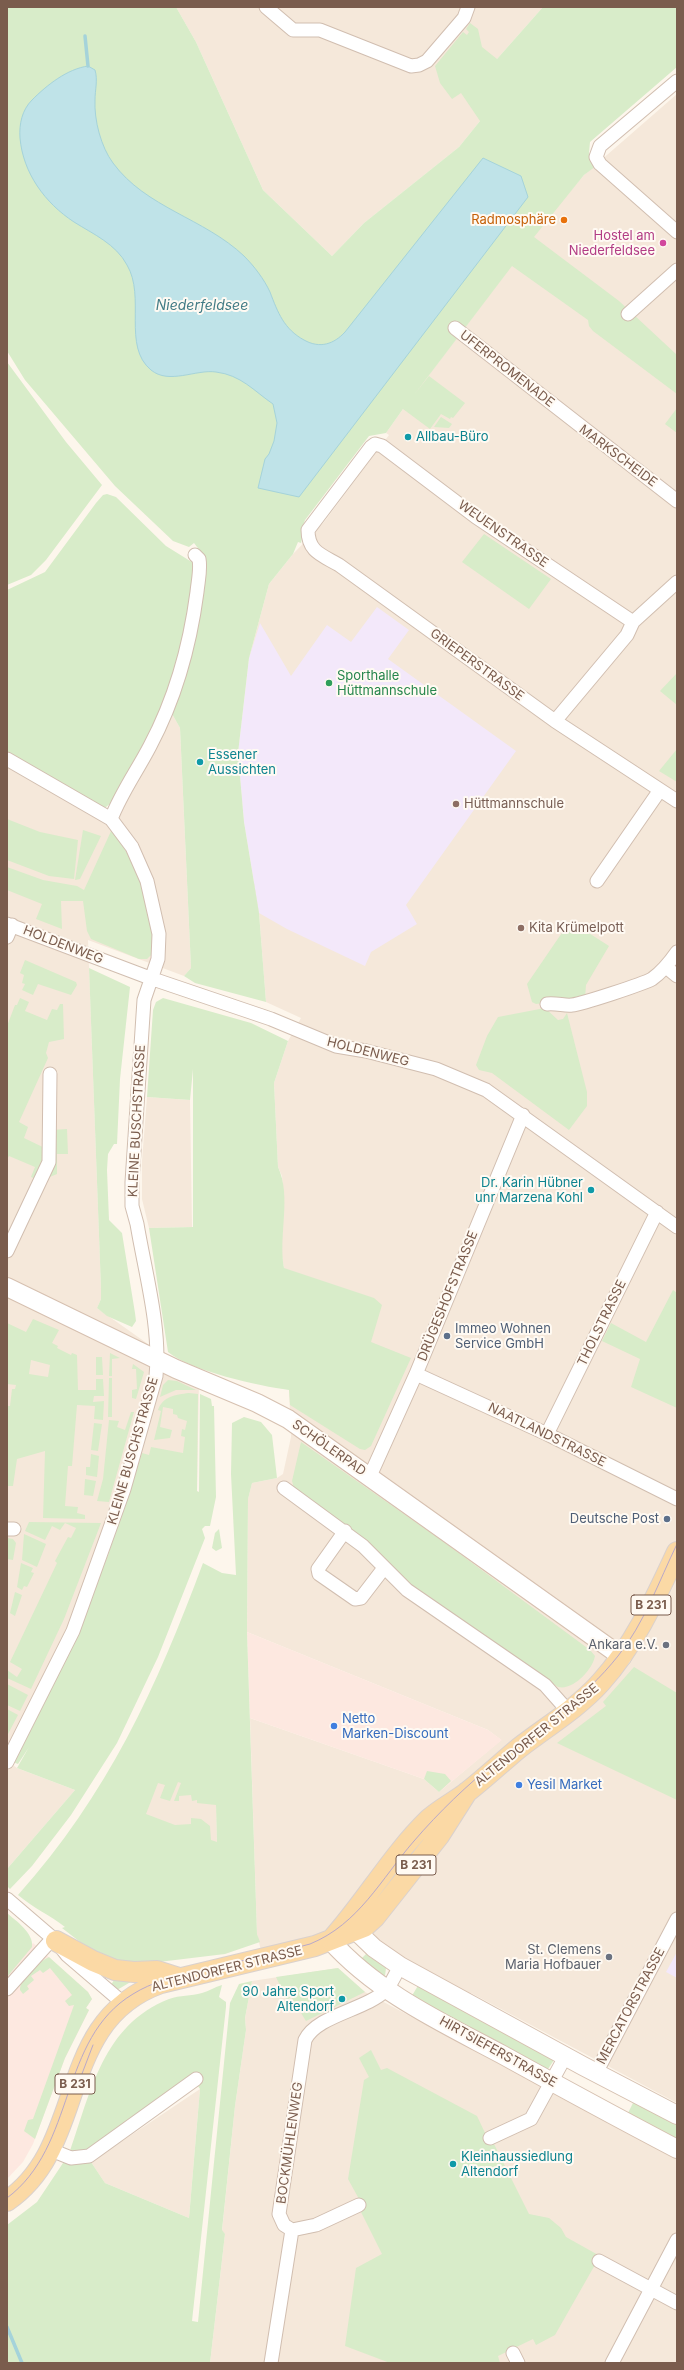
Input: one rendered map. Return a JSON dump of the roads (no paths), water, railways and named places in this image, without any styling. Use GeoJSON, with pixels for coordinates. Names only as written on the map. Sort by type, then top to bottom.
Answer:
{"type":"FeatureCollection","features":[{"type":"Feature","properties":{"kind":"main road","name":"SCHÖLERPAD"},"geometry":{"type":"LineString","coordinates":[[7,1287],[157,1360],[278,1414],[370,1476],[622,1657]]}},
{"type":"Feature","properties":{"kind":"main road","name":"ALTENDORFER STRASSE"},"geometry":{"type":"LineString","coordinates":[[7,2201],[34,2175],[51,2150],[94,2038],[105,2022],[123,2003],[152,1986],[264,1959],[330,1940],[352,1926],[375,1917],[440,1836],[467,1792],[499,1764],[568,1711],[600,1684],[622,1657],[645,1617],[677,1552]]}},
{"type":"Feature","properties":{"kind":"main road"},"geometry":{"type":"LineString","coordinates":[[352,1926],[374,1948],[400,1966],[565,2057],[677,2115]]}},
{"type":"Feature","properties":{"kind":"main road"},"geometry":{"type":"LineString","coordinates":[[55,1940],[94,1961],[115,1970],[130,1972],[157,1971],[181,1979]]}},
{"type":"Feature","properties":{"kind":"main road","name":"HIRTSIEFERSTRASSE"},"geometry":{"type":"LineString","coordinates":[[330,1940],[352,1962],[386,1990],[677,2149]]}},
{"type":"Feature","properties":{"kind":"street"},"geometry":{"type":"LineString","coordinates":[[266,7],[293,30],[320,30],[411,66],[419,65],[427,61],[464,18],[468,7]]}},
{"type":"Feature","properties":{"kind":"street"},"geometry":{"type":"LineString","coordinates":[[677,81],[600,146],[596,157],[600,164],[677,232]]}},
{"type":"Feature","properties":{"kind":"street"},"geometry":{"type":"LineString","coordinates":[[628,314],[677,270]]}},
{"type":"Feature","properties":{"kind":"street","name":"UFERPROMENADE"},"geometry":{"type":"LineString","coordinates":[[455,328],[558,410]]}},
{"type":"Feature","properties":{"kind":"street","name":"MARKSCHEIDE"},"geometry":{"type":"LineString","coordinates":[[558,410],[677,501]]}},
{"type":"Feature","properties":{"kind":"street","name":"GRIEPERSTRASSE"},"geometry":{"type":"LineString","coordinates":[[375,444],[371,447],[308,530],[308,540],[312,548],[339,565],[555,721],[677,801]]}},
{"type":"Feature","properties":{"kind":"street","name":"WEUENSTRASSE"},"geometry":{"type":"LineString","coordinates":[[375,444],[382,446],[476,517],[633,622]]}},
{"type":"Feature","properties":{"kind":"street"},"geometry":{"type":"LineString","coordinates":[[111,819],[117,802],[151,746],[177,682],[192,624],[196,600],[200,567],[199,559],[195,555]]}},
{"type":"Feature","properties":{"kind":"street"},"geometry":{"type":"LineString","coordinates":[[555,721],[627,635],[633,622],[677,582]]}},
{"type":"Feature","properties":{"kind":"street","name":"KLEINE BUSCHSTRASSE"},"geometry":{"type":"LineString","coordinates":[[7,759],[111,819],[124,834],[139,860],[155,909],[159,934],[158,959],[150,978],[144,1000],[132,1206],[141,1248],[155,1331],[157,1360],[156,1376],[124,1489],[73,1631],[7,1762]]}},
{"type":"Feature","properties":{"kind":"street"},"geometry":{"type":"LineString","coordinates":[[597,881],[660,790]]}},
{"type":"Feature","properties":{"kind":"street","name":"HOLDENWEG"},"geometry":{"type":"LineString","coordinates":[[9,929],[271,1020],[336,1046],[366,1051],[436,1069],[486,1090],[523,1115],[677,1227]]}},
{"type":"Feature","properties":{"kind":"street"},"geometry":{"type":"LineString","coordinates":[[547,1004],[558,1002],[571,1005],[640,984],[651,979],[666,966],[677,952]]}},
{"type":"Feature","properties":{"kind":"street"},"geometry":{"type":"LineString","coordinates":[[666,966],[677,976]]}},
{"type":"Feature","properties":{"kind":"street"},"geometry":{"type":"LineString","coordinates":[[7,1251],[49,1162],[50,1074]]}},
{"type":"Feature","properties":{"kind":"street","name":"DRÜGESHOFSTRASSE"},"geometry":{"type":"LineString","coordinates":[[370,1476],[416,1374],[523,1115]]}},
{"type":"Feature","properties":{"kind":"street","name":"THOLSTRASSE"},"geometry":{"type":"LineString","coordinates":[[547,1434],[657,1212]]}},
{"type":"Feature","properties":{"kind":"street","name":"NAATLANDSTRASSE"},"geometry":{"type":"LineString","coordinates":[[416,1374],[547,1434],[677,1499]]}},
{"type":"Feature","properties":{"kind":"street"},"geometry":{"type":"LineString","coordinates":[[284,1488],[345,1531],[363,1546],[408,1590],[545,1685],[568,1711]]}},
{"type":"Feature","properties":{"kind":"street"},"geometry":{"type":"LineString","coordinates":[[345,1531],[318,1569],[319,1574],[355,1599],[361,1598],[384,1568]]}},
{"type":"Feature","properties":{"kind":"street"},"geometry":{"type":"LineString","coordinates":[[7,1899],[55,1940],[67,1955],[123,2003]]}},
{"type":"Feature","properties":{"kind":"street","name":"MERCATORSTRASSE"},"geometry":{"type":"LineString","coordinates":[[596,2073],[677,1919]]}},
{"type":"Feature","properties":{"kind":"street"},"geometry":{"type":"LineString","coordinates":[[7,1989],[55,1940]]}},
{"type":"Feature","properties":{"kind":"street","name":"BOCKMÜHLENWEG"},"geometry":{"type":"LineString","coordinates":[[292,2230],[284,2225],[280,2214],[306,2040],[311,2030],[371,2000],[386,1990],[400,1966]]}},
{"type":"Feature","properties":{"kind":"street"},"geometry":{"type":"LineString","coordinates":[[490,2138],[531,2119],[565,2057]]}},
{"type":"Feature","properties":{"kind":"street"},"geometry":{"type":"LineString","coordinates":[[51,2150],[70,2158],[88,2156],[196,2080]]}},
{"type":"Feature","properties":{"kind":"street"},"geometry":{"type":"LineString","coordinates":[[271,2363],[292,2230],[316,2225],[358,2205]]}},
{"type":"Feature","properties":{"kind":"street"},"geometry":{"type":"LineString","coordinates":[[612,2363],[677,2240]]}},
{"type":"Feature","properties":{"kind":"street"},"geometry":{"type":"LineString","coordinates":[[599,2261],[677,2303]]}},
{"type":"Feature","properties":{"kind":"water","name":"Niederfeldsee"},"geometry":{"type":"Polygon","coordinates":[[[88,66],[95,70],[96,74],[95,108],[99,133],[105,149],[113,163],[126,178],[142,191],[158,202],[211,232],[244,256],[265,282],[282,320],[297,336],[310,343],[321,345],[326,344],[336,340],[345,332],[483,158],[521,176],[528,197],[299,497],[258,488],[265,459],[269,454],[274,441],[277,423],[273,404],[247,384],[233,376],[216,372],[208,372],[166,376],[151,370],[142,360],[138,348],[136,335],[135,292],[127,265],[117,251],[110,245],[74,222],[54,206],[37,186],[31,175],[22,151],[20,138],[21,122],[26,108],[38,94],[58,78],[72,70],[88,66]]]}},
{"type":"Feature","properties":{"kind":"waterway"},"geometry":{"type":"LineString","coordinates":[[85,36],[88,66]]}},
{"type":"Feature","properties":{"kind":"waterway"},"geometry":{"type":"LineString","coordinates":[[7,2327],[22,2363]]}},
{"type":"Feature","properties":{"kind":"tram line"},"geometry":{"type":"LineString","coordinates":[[7,2198],[29,2176],[46,2151],[79,2065],[92,2038],[109,2014],[133,1994],[155,1983],[310,1944],[342,1925],[356,1913],[414,1841],[454,1799],[497,1761],[545,1725],[576,1699],[605,1672],[636,1630],[677,1544]]}},
{"type":"Feature","properties":{"kind":"tram line"},"geometry":{"type":"LineString","coordinates":[[80,2079],[93,2045]]}},
{"type":"Feature","properties":{"kind":"place","name":"Radmosphäre"},"geometry":{"type":"Point","coordinates":[564,220]}},
{"type":"Feature","properties":{"kind":"place","name":"Hostel am Niederfeldsee"},"geometry":{"type":"Point","coordinates":[663,243]}},
{"type":"Feature","properties":{"kind":"place","name":"Allbau-Büro"},"geometry":{"type":"Point","coordinates":[408,437]}},
{"type":"Feature","properties":{"kind":"place","name":"Sporthalle Hüttmannschule"},"geometry":{"type":"Point","coordinates":[329,683]}},
{"type":"Feature","properties":{"kind":"place","name":"Essener Aussichten"},"geometry":{"type":"Point","coordinates":[200,762]}},
{"type":"Feature","properties":{"kind":"place","name":"Hüttmannschule"},"geometry":{"type":"Point","coordinates":[456,804]}},
{"type":"Feature","properties":{"kind":"place","name":"Kita Krümelpott"},"geometry":{"type":"Point","coordinates":[521,928]}},
{"type":"Feature","properties":{"kind":"place","name":"Dr. Karin Hübner unr Marzena Kohl"},"geometry":{"type":"Point","coordinates":[591,1190]}},
{"type":"Feature","properties":{"kind":"place","name":"Immeo Wohnen Service GmbH"},"geometry":{"type":"Point","coordinates":[447,1336]}},
{"type":"Feature","properties":{"kind":"place","name":"Deutsche Post"},"geometry":{"type":"Point","coordinates":[667,1519]}},
{"type":"Feature","properties":{"kind":"place","name":"Ankara e.V."},"geometry":{"type":"Point","coordinates":[666,1645]}},
{"type":"Feature","properties":{"kind":"place","name":"Netto Marken-Discount"},"geometry":{"type":"Point","coordinates":[334,1726]}},
{"type":"Feature","properties":{"kind":"place","name":"Yesil Market"},"geometry":{"type":"Point","coordinates":[519,1785]}},
{"type":"Feature","properties":{"kind":"place","name":"St. Clemens Maria Hofbauer"},"geometry":{"type":"Point","coordinates":[609,1957]}},
{"type":"Feature","properties":{"kind":"place","name":"90 Jahre Sport Altendorf"},"geometry":{"type":"Point","coordinates":[342,1999]}},
{"type":"Feature","properties":{"kind":"place","name":"Kleinhaussiedlung Altendorf"},"geometry":{"type":"Point","coordinates":[453,2164]}}]}
